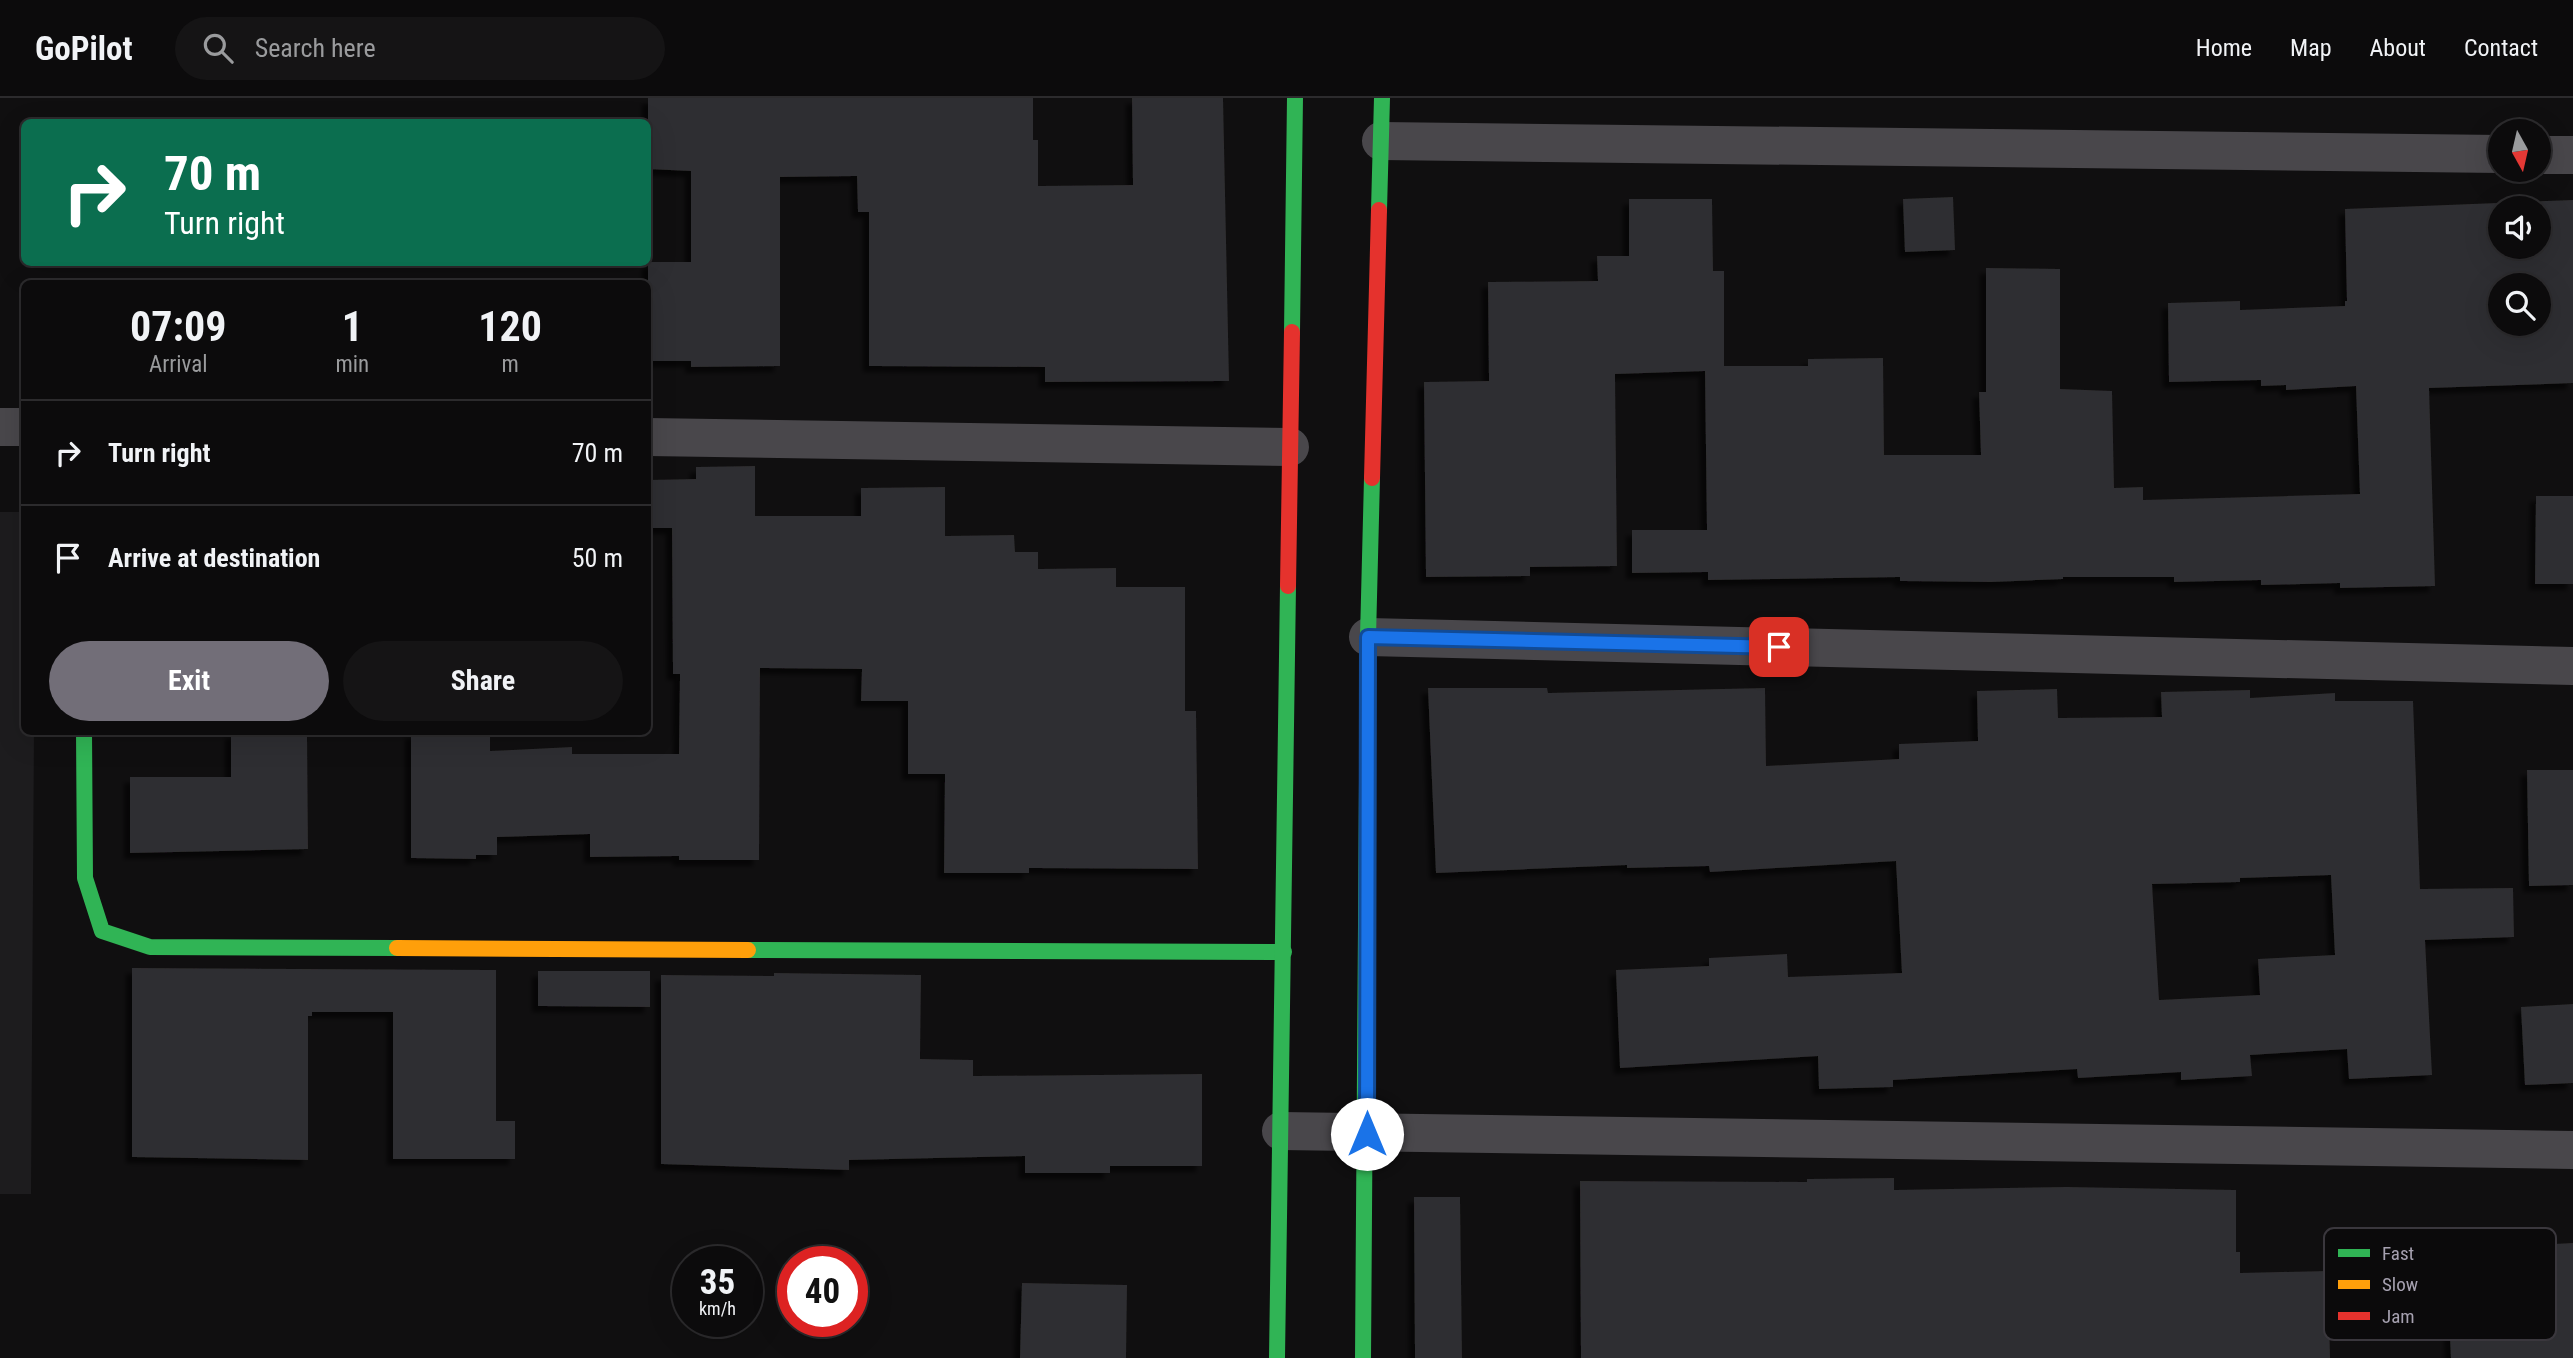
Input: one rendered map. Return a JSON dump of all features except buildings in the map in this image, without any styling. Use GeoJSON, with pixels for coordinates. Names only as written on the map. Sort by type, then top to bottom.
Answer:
{"type":"FeatureCollection","features":[{"type":"Feature","properties":{"kind":"street"},"geometry":{"type":"LineString","coordinates":[[1277,1358],[1295,98]]}},
{"type":"Feature","properties":{"kind":"street"},"geometry":{"type":"LineString","coordinates":[[1363,1358],[1367,1134],[1368,637],[1382,98]]}},
{"type":"Feature","properties":{"kind":"street"},"geometry":{"type":"LineString","coordinates":[[1381,141],[2488,154]]}},
{"type":"Feature","properties":{"kind":"street"},"geometry":{"type":"LineString","coordinates":[[2552,155],[2573,155]]}},
{"type":"Feature","properties":{"kind":"street"},"geometry":{"type":"LineString","coordinates":[[0,427],[21,427]]}},
{"type":"Feature","properties":{"kind":"street"},"geometry":{"type":"LineString","coordinates":[[651,437],[1290,447]]}},
{"type":"Feature","properties":{"kind":"street"},"geometry":{"type":"LineString","coordinates":[[1368,637],[2573,666]]}},
{"type":"Feature","properties":{"kind":"street"},"geometry":{"type":"LineString","coordinates":[[85,735],[85,878],[102,931],[150,947],[1284,952]]}},
{"type":"Feature","properties":{"kind":"street"},"geometry":{"type":"LineString","coordinates":[[1281,1131],[2573,1150]]}},
{"type":"Feature","properties":{"kind":"shaded area"},"geometry":{"type":"Polygon","coordinates":[[[0,512],[21,512],[21,735],[34,735],[31,1194],[0,1194],[0,512]]]}},
{"type":"Feature","properties":{"kind":"traffic: fast"},"geometry":{"type":"LineString","coordinates":[[1292,332],[1295,98]]}},
{"type":"Feature","properties":{"kind":"traffic: fast"},"geometry":{"type":"LineString","coordinates":[[1379,210],[1382,98]]}},
{"type":"Feature","properties":{"kind":"traffic: fast"},"geometry":{"type":"LineString","coordinates":[[1363,1358],[1368,637],[1372,478]]}},
{"type":"Feature","properties":{"kind":"traffic: fast"},"geometry":{"type":"LineString","coordinates":[[1277,1358],[1288,586]]}},
{"type":"Feature","properties":{"kind":"traffic: fast"},"geometry":{"type":"LineString","coordinates":[[84,735],[85,878],[102,931],[150,947],[397,948]]}},
{"type":"Feature","properties":{"kind":"traffic: fast"},"geometry":{"type":"LineString","coordinates":[[748,950],[1284,952]]}},
{"type":"Feature","properties":{"kind":"traffic: slow"},"geometry":{"type":"LineString","coordinates":[[397,948],[748,950]]}},
{"type":"Feature","properties":{"kind":"traffic: jam"},"geometry":{"type":"LineString","coordinates":[[1372,478],[1379,210]]}},
{"type":"Feature","properties":{"kind":"traffic: jam"},"geometry":{"type":"LineString","coordinates":[[1288,586],[1292,332]]}},
{"type":"Feature","properties":{"kind":"route"},"geometry":{"type":"LineString","coordinates":[[1367,1134],[1368,637],[1779,647]]}}]}
